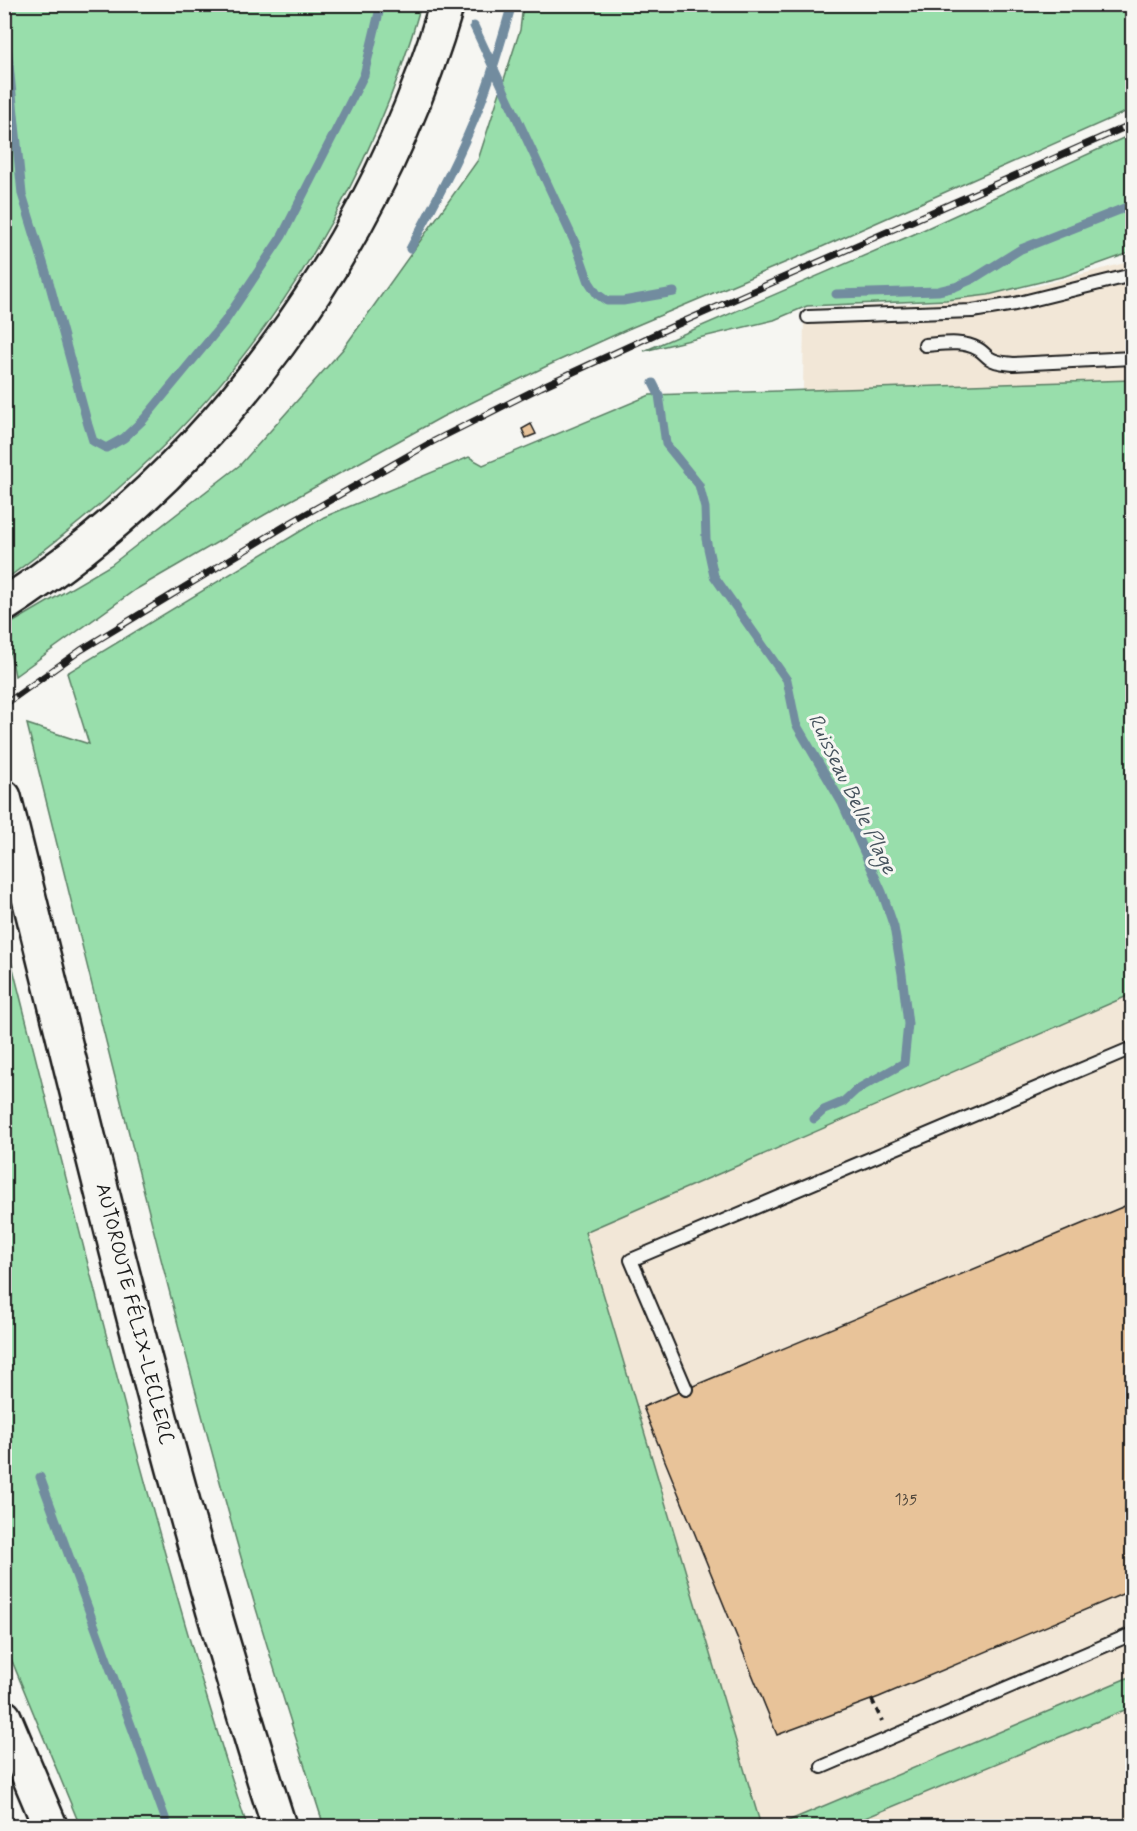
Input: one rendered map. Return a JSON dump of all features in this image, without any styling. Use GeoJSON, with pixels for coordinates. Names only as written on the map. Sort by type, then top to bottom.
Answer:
{"type":"FeatureCollection","features":[{"type":"Feature","properties":{"kind":"highway"},"geometry":{"type":"LineString","coordinates":[[4,605],[76,553],[158,484],[242,392],[275,350],[316,289],[374,188],[401,133],[422,81],[447,4]]}},
{"type":"Feature","properties":{"kind":"highway","name":"AUTOROUTE FÉLIX-LECLERC"},"geometry":{"type":"LineString","coordinates":[[4,797],[166,1440],[214,1613],[279,1827]]}},
{"type":"Feature","properties":{"kind":"highway"},"geometry":{"type":"LineString","coordinates":[[4,1717],[50,1827]]}},
{"type":"Feature","properties":{"kind":"lane"},"geometry":{"type":"LineString","coordinates":[[808,317],[972,311],[1015,304],[1132,275]]}},
{"type":"Feature","properties":{"kind":"lane"},"geometry":{"type":"LineString","coordinates":[[925,345],[957,343],[968,345],[980,349],[989,358],[1000,363],[1013,364],[1132,358]]}},
{"type":"Feature","properties":{"kind":"lane"},"geometry":{"type":"LineString","coordinates":[[686,1389],[632,1260],[1132,1048]]}},
{"type":"Feature","properties":{"kind":"lane"},"geometry":{"type":"LineString","coordinates":[[822,1767],[1132,1634]]}},
{"type":"Feature","properties":{"kind":"path"},"geometry":{"type":"LineString","coordinates":[[872,1700],[883,1724]]}},
{"type":"Feature","properties":{"kind":"shaded area"},"geometry":{"type":"Polygon","coordinates":[[[1132,261],[1132,380],[803,391],[804,309],[926,303],[988,295],[1037,286],[1132,261]]]}},
{"type":"Feature","properties":{"kind":"shaded area"},"geometry":{"type":"Polygon","coordinates":[[[1132,994],[1132,1826],[761,1826],[585,1232],[1132,994]]]}},
{"type":"Feature","properties":{"kind":"green space"},"geometry":{"type":"Polygon","coordinates":[[[5,4],[421,5],[401,68],[377,130],[348,191],[315,251],[278,308],[238,362],[195,413],[148,461],[78,523],[5,580],[5,4]]]}},
{"type":"Feature","properties":{"kind":"green space"},"geometry":{"type":"Polygon","coordinates":[[[523,5],[1132,5],[1132,109],[815,250],[628,329],[442,417],[266,514],[135,590],[15,676],[5,627],[111,565],[240,465],[343,349],[478,160],[520,30],[523,5]]]}},
{"type":"Feature","properties":{"kind":"green space"},"geometry":{"type":"Polygon","coordinates":[[[1132,134],[1132,252],[1065,276],[988,295],[946,300],[807,306],[774,320],[644,351],[912,235],[1132,134]]]}},
{"type":"Feature","properties":{"kind":"green space"},"geometry":{"type":"Polygon","coordinates":[[[1132,380],[1132,994],[585,1232],[761,1826],[324,1826],[256,1609],[207,1435],[128,1131],[27,724],[89,744],[67,673],[324,517],[469,457],[483,465],[650,395],[1132,380]]]}},
{"type":"Feature","properties":{"kind":"green space"},"geometry":{"type":"Polygon","coordinates":[[[5,937],[149,1495],[212,1716],[247,1826],[80,1826],[5,1644],[5,937]]]}},
{"type":"Feature","properties":{"kind":"green space"},"geometry":{"type":"Polygon","coordinates":[[[1132,1676],[1132,1707],[846,1826],[776,1826],[1132,1676]]]}},
{"type":"Feature","properties":{"kind":"building"},"geometry":{"type":"Polygon","coordinates":[[[531,424],[536,434],[526,438],[522,429],[531,424]]]}},
{"type":"Feature","properties":{"kind":"building"},"geometry":{"type":"Polygon","coordinates":[[[1132,1203],[1132,1590],[879,1697],[777,1735],[643,1407],[1132,1203]]]}},
{"type":"Feature","properties":{"kind":"waterway"},"geometry":{"type":"LineString","coordinates":[[4,15],[22,194],[93,441],[106,448],[124,438],[144,419],[225,321],[282,236],[364,75],[381,4]]}},
{"type":"Feature","properties":{"kind":"waterway"},"geometry":{"type":"LineString","coordinates":[[410,249],[473,124],[512,4]]}},
{"type":"Feature","properties":{"kind":"waterway"},"geometry":{"type":"LineString","coordinates":[[474,26],[576,245],[589,282],[597,294],[607,301],[623,301],[674,292]]}},
{"type":"Feature","properties":{"kind":"waterway"},"geometry":{"type":"LineString","coordinates":[[836,294],[938,291],[955,287],[973,279],[1021,249],[1132,205]]}},
{"type":"Feature","properties":{"kind":"waterway","name":"Ruisseau Belle Plage"},"geometry":{"type":"LineString","coordinates":[[653,383],[659,395],[666,444],[699,485],[705,508],[706,539],[714,576],[787,680],[796,724],[842,803],[882,892],[894,927],[908,1024],[904,1063],[856,1090],[843,1102],[824,1110],[814,1119]]}},
{"type":"Feature","properties":{"kind":"waterway"},"geometry":{"type":"LineString","coordinates":[[40,1477],[168,1826]]}},
{"type":"Feature","properties":{"kind":"railway"},"geometry":{"type":"LineString","coordinates":[[4,705],[81,650],[290,523],[432,442],[541,387],[660,332],[1132,124]]}}]}
